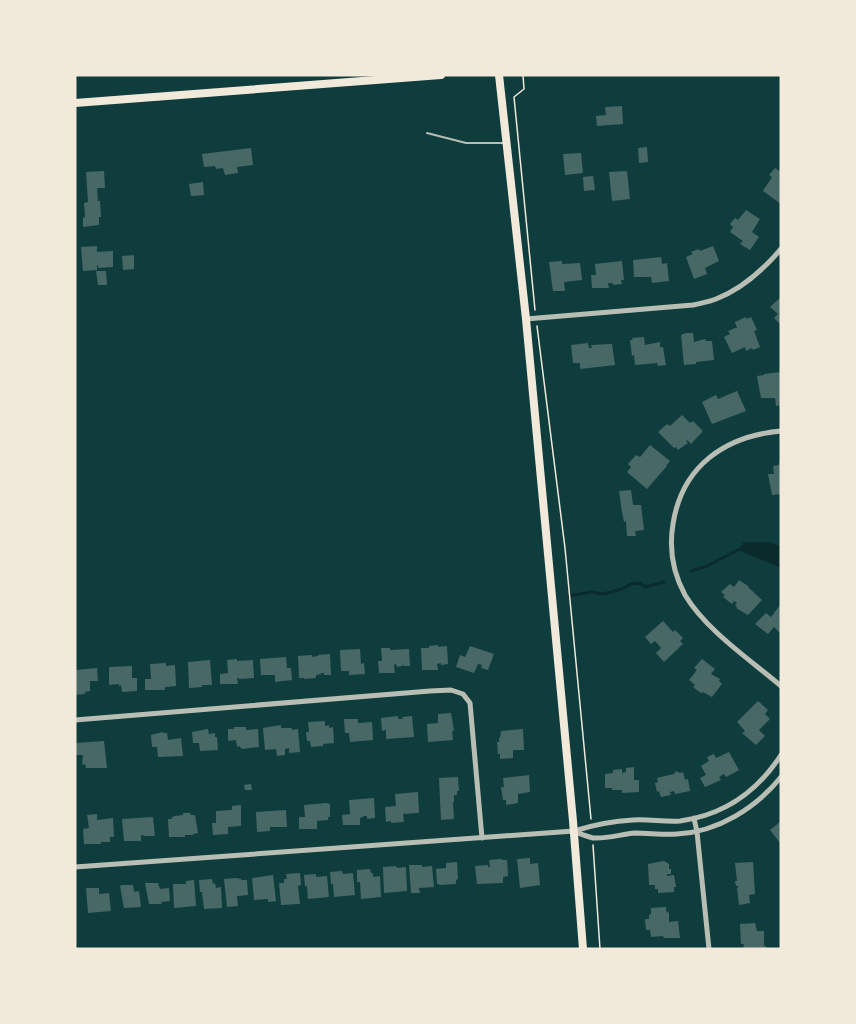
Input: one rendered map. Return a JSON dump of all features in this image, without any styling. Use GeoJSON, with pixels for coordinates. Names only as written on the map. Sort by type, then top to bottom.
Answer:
{"type":"FeatureCollection","features":[{"type":"Feature","properties":{"kind":"main road"},"geometry":{"type":"LineString","coordinates":[[75,103],[441,75]]}},
{"type":"Feature","properties":{"kind":"main road"},"geometry":{"type":"LineString","coordinates":[[500,75],[526,319],[583,949]]}},
{"type":"Feature","properties":{"kind":"street"},"geometry":{"type":"LineString","coordinates":[[526,319],[693,305],[716,299],[753,278],[781,249]]}},
{"type":"Feature","properties":{"kind":"street"},"geometry":{"type":"LineString","coordinates":[[781,431],[754,434],[734,442],[718,451],[693,473],[677,502],[671,539],[676,575],[696,611],[709,626],[781,686]]}},
{"type":"Feature","properties":{"kind":"street"},"geometry":{"type":"LineString","coordinates":[[75,720],[451,690],[463,694],[470,703],[482,838]]}},
{"type":"Feature","properties":{"kind":"street"},"geometry":{"type":"LineString","coordinates":[[75,867],[574,831],[591,826],[634,820],[678,821],[714,813],[736,801],[767,776],[781,755]]}},
{"type":"Feature","properties":{"kind":"street"},"geometry":{"type":"LineString","coordinates":[[574,831],[592,838],[636,833],[697,832],[742,813],[759,801],[781,777]]}},
{"type":"Feature","properties":{"kind":"street"},"geometry":{"type":"LineString","coordinates":[[694,818],[709,949]]}},
{"type":"Feature","properties":{"kind":"lane"},"geometry":{"type":"LineString","coordinates":[[427,133],[466,143],[507,143]]}},
{"type":"Feature","properties":{"kind":"path"},"geometry":{"type":"LineString","coordinates":[[523,75],[524,89],[514,98],[536,318],[565,548],[591,826]]}},
{"type":"Feature","properties":{"kind":"path"},"geometry":{"type":"LineString","coordinates":[[592,838],[600,949]]}},
{"type":"Feature","properties":{"kind":"water"},"geometry":{"type":"Polygon","coordinates":[[[744,542],[769,542],[781,546],[781,568],[738,550],[744,542]]]}},
{"type":"Feature","properties":{"kind":"building"},"geometry":{"type":"Polygon","coordinates":[[[622,106],[623,124],[597,126],[596,116],[606,115],[605,107],[622,106]]]}},
{"type":"Feature","properties":{"kind":"building"},"geometry":{"type":"Polygon","coordinates":[[[647,147],[648,162],[639,163],[638,148],[647,147]]]}},
{"type":"Feature","properties":{"kind":"building"},"geometry":{"type":"Polygon","coordinates":[[[251,148],[253,165],[237,167],[238,173],[225,175],[223,168],[204,167],[202,154],[251,148]]]}},
{"type":"Feature","properties":{"kind":"building"},"geometry":{"type":"Polygon","coordinates":[[[581,153],[583,173],[565,175],[563,154],[581,153]]]}},
{"type":"Feature","properties":{"kind":"building"},"geometry":{"type":"Polygon","coordinates":[[[775,168],[781,172],[781,204],[763,191],[772,177],[769,175],[775,168]]]}},
{"type":"Feature","properties":{"kind":"building"},"geometry":{"type":"Polygon","coordinates":[[[104,171],[105,188],[97,188],[101,217],[99,217],[99,225],[83,227],[84,203],[88,202],[86,172],[104,171]]]}},
{"type":"Feature","properties":{"kind":"building"},"geometry":{"type":"Polygon","coordinates":[[[627,171],[630,199],[612,201],[609,172],[627,171]]]}},
{"type":"Feature","properties":{"kind":"building"},"geometry":{"type":"Polygon","coordinates":[[[593,176],[595,190],[584,191],[583,177],[593,176]]]}},
{"type":"Feature","properties":{"kind":"building"},"geometry":{"type":"Polygon","coordinates":[[[203,182],[204,195],[191,196],[189,184],[203,182]]]}},
{"type":"Feature","properties":{"kind":"building"},"geometry":{"type":"Polygon","coordinates":[[[746,210],[760,219],[752,232],[759,237],[750,250],[740,244],[743,241],[730,232],[733,227],[730,224],[735,218],[738,220],[746,210]]]}},
{"type":"Feature","properties":{"kind":"building"},"geometry":{"type":"Polygon","coordinates":[[[97,246],[97,252],[113,251],[113,267],[98,268],[97,265],[97,270],[83,271],[81,247],[97,246]]]}},
{"type":"Feature","properties":{"kind":"building"},"geometry":{"type":"Polygon","coordinates":[[[713,246],[719,261],[705,268],[707,274],[694,279],[686,257],[693,254],[691,252],[713,246]]]}},
{"type":"Feature","properties":{"kind":"building"},"geometry":{"type":"Polygon","coordinates":[[[134,255],[134,269],[123,270],[122,256],[134,255]]]}},
{"type":"Feature","properties":{"kind":"building"},"geometry":{"type":"Polygon","coordinates":[[[661,257],[662,264],[667,263],[669,281],[652,283],[651,277],[634,277],[633,260],[661,257]]]}},
{"type":"Feature","properties":{"kind":"building"},"geometry":{"type":"Polygon","coordinates":[[[562,261],[562,264],[580,263],[582,280],[564,282],[565,291],[553,291],[549,262],[562,261]]]}},
{"type":"Feature","properties":{"kind":"building"},"geometry":{"type":"Polygon","coordinates":[[[622,261],[624,280],[621,280],[622,284],[608,283],[609,288],[592,288],[591,275],[596,275],[595,264],[622,261]]]}},
{"type":"Feature","properties":{"kind":"building"},"geometry":{"type":"Polygon","coordinates":[[[96,271],[106,271],[107,285],[98,285],[96,271]]]}},
{"type":"Feature","properties":{"kind":"building"},"geometry":{"type":"Polygon","coordinates":[[[780,298],[781,325],[774,318],[778,314],[770,307],[780,298]]]}},
{"type":"Feature","properties":{"kind":"building"},"geometry":{"type":"Polygon","coordinates":[[[746,317],[746,319],[751,317],[757,330],[754,331],[760,347],[746,351],[745,347],[732,353],[724,337],[730,334],[728,331],[737,328],[735,322],[746,317]]]}},
{"type":"Feature","properties":{"kind":"building"},"geometry":{"type":"Polygon","coordinates":[[[693,333],[694,342],[705,339],[712,341],[714,360],[684,365],[681,335],[693,333]]]}},
{"type":"Feature","properties":{"kind":"building"},"geometry":{"type":"Polygon","coordinates":[[[644,337],[645,345],[660,342],[666,365],[658,366],[657,363],[635,365],[630,340],[644,337]]]}},
{"type":"Feature","properties":{"kind":"building"},"geometry":{"type":"Polygon","coordinates":[[[588,343],[589,348],[592,348],[591,345],[612,344],[615,365],[580,369],[580,363],[573,363],[571,345],[588,343]]]}},
{"type":"Feature","properties":{"kind":"building"},"geometry":{"type":"Polygon","coordinates":[[[781,372],[781,405],[776,406],[775,398],[761,398],[757,376],[781,372]]]}},
{"type":"Feature","properties":{"kind":"building"},"geometry":{"type":"Polygon","coordinates":[[[737,391],[746,411],[712,424],[702,402],[716,395],[718,399],[737,391]]]}},
{"type":"Feature","properties":{"kind":"building"},"geometry":{"type":"Polygon","coordinates":[[[682,415],[690,423],[693,421],[703,431],[691,444],[687,440],[688,443],[678,450],[658,432],[667,424],[670,426],[682,415]]]}},
{"type":"Feature","properties":{"kind":"building"},"geometry":{"type":"Polygon","coordinates":[[[650,445],[670,461],[647,489],[627,472],[631,467],[628,464],[636,455],[640,457],[650,445]]]}},
{"type":"Feature","properties":{"kind":"building"},"geometry":{"type":"Polygon","coordinates":[[[781,462],[781,494],[772,495],[768,474],[774,474],[773,466],[781,462]]]}},
{"type":"Feature","properties":{"kind":"building"},"geometry":{"type":"Polygon","coordinates":[[[631,490],[633,505],[641,505],[644,530],[635,531],[636,536],[627,536],[619,491],[631,490]]]}},
{"type":"Feature","properties":{"kind":"building"},"geometry":{"type":"Polygon","coordinates":[[[739,580],[762,600],[748,615],[736,608],[737,603],[734,601],[732,604],[723,597],[725,595],[721,592],[730,584],[734,587],[739,580]]]}},
{"type":"Feature","properties":{"kind":"building"},"geometry":{"type":"Polygon","coordinates":[[[781,604],[781,634],[774,627],[768,634],[755,624],[766,613],[771,617],[781,604]]]}},
{"type":"Feature","properties":{"kind":"building"},"geometry":{"type":"Polygon","coordinates":[[[663,621],[673,632],[675,630],[683,638],[680,641],[683,644],[664,662],[656,653],[661,648],[655,641],[651,644],[645,637],[663,621]]]}},
{"type":"Feature","properties":{"kind":"building"},"geometry":{"type":"Polygon","coordinates":[[[438,645],[438,647],[447,646],[448,664],[437,664],[438,670],[422,670],[421,648],[438,645]]]}},
{"type":"Feature","properties":{"kind":"building"},"geometry":{"type":"Polygon","coordinates":[[[470,646],[494,654],[488,670],[481,668],[482,665],[478,664],[474,673],[456,667],[460,655],[465,657],[470,646]]]}},
{"type":"Feature","properties":{"kind":"building"},"geometry":{"type":"Polygon","coordinates":[[[381,648],[409,649],[410,666],[403,666],[403,664],[397,667],[396,664],[394,665],[395,673],[379,673],[378,661],[382,661],[381,648]]]}},
{"type":"Feature","properties":{"kind":"building"},"geometry":{"type":"Polygon","coordinates":[[[360,649],[361,664],[364,663],[365,674],[349,675],[349,671],[341,671],[340,650],[360,649]]]}},
{"type":"Feature","properties":{"kind":"building"},"geometry":{"type":"Polygon","coordinates":[[[330,654],[331,675],[321,673],[316,675],[316,678],[299,678],[298,656],[312,655],[312,657],[330,654]]]}},
{"type":"Feature","properties":{"kind":"building"},"geometry":{"type":"Polygon","coordinates":[[[286,657],[287,668],[291,668],[292,680],[275,682],[275,675],[261,675],[260,659],[286,657]]]}},
{"type":"Feature","properties":{"kind":"building"},"geometry":{"type":"Polygon","coordinates":[[[237,659],[237,661],[253,660],[254,678],[237,678],[238,684],[220,684],[220,674],[228,673],[227,660],[237,659]]]}},
{"type":"Feature","properties":{"kind":"building"},"geometry":{"type":"Polygon","coordinates":[[[702,659],[715,669],[711,674],[720,679],[722,684],[712,697],[701,693],[693,687],[695,685],[689,680],[697,670],[694,668],[702,659]]]}},
{"type":"Feature","properties":{"kind":"building"},"geometry":{"type":"Polygon","coordinates":[[[210,660],[212,685],[189,688],[188,662],[210,660]]]}},
{"type":"Feature","properties":{"kind":"building"},"geometry":{"type":"Polygon","coordinates":[[[166,663],[166,666],[175,665],[176,686],[165,687],[165,690],[145,690],[145,679],[151,679],[150,664],[166,663]]]}},
{"type":"Feature","properties":{"kind":"building"},"geometry":{"type":"Polygon","coordinates":[[[132,666],[132,678],[137,678],[137,691],[122,692],[121,685],[109,685],[109,667],[132,666]]]}},
{"type":"Feature","properties":{"kind":"building"},"geometry":{"type":"Polygon","coordinates":[[[97,668],[98,681],[90,681],[90,691],[75,695],[75,670],[97,668]]]}},
{"type":"Feature","properties":{"kind":"building"},"geometry":{"type":"Polygon","coordinates":[[[758,701],[768,710],[765,714],[770,719],[759,730],[765,736],[756,745],[742,733],[745,731],[737,722],[758,701]]]}},
{"type":"Feature","properties":{"kind":"building"},"geometry":{"type":"Polygon","coordinates":[[[451,713],[453,740],[428,742],[427,724],[438,723],[438,714],[451,713]]]}},
{"type":"Feature","properties":{"kind":"building"},"geometry":{"type":"Polygon","coordinates":[[[398,716],[398,719],[403,719],[402,717],[412,716],[414,737],[386,739],[386,730],[382,731],[381,718],[398,716]]]}},
{"type":"Feature","properties":{"kind":"building"},"geometry":{"type":"Polygon","coordinates":[[[344,719],[358,719],[358,723],[372,722],[373,740],[350,742],[349,733],[345,733],[344,719]]]}},
{"type":"Feature","properties":{"kind":"building"},"geometry":{"type":"Polygon","coordinates":[[[325,721],[325,726],[333,727],[334,743],[311,747],[310,741],[307,741],[308,722],[325,721]]]}},
{"type":"Feature","properties":{"kind":"building"},"geometry":{"type":"Polygon","coordinates":[[[281,725],[281,728],[298,729],[300,752],[289,753],[289,748],[285,749],[285,755],[277,756],[276,749],[265,750],[263,728],[281,725]]]}},
{"type":"Feature","properties":{"kind":"building"},"geometry":{"type":"Polygon","coordinates":[[[234,727],[246,727],[246,730],[258,729],[259,747],[242,749],[237,747],[236,740],[228,741],[228,729],[234,729],[234,727]]]}},
{"type":"Feature","properties":{"kind":"building"},"geometry":{"type":"Polygon","coordinates":[[[208,729],[209,734],[215,733],[217,737],[218,750],[200,751],[199,743],[193,743],[192,732],[208,729]]]}},
{"type":"Feature","properties":{"kind":"building"},"geometry":{"type":"Polygon","coordinates":[[[523,729],[524,750],[513,750],[513,758],[500,759],[497,742],[499,742],[501,731],[523,729]]]}},
{"type":"Feature","properties":{"kind":"building"},"geometry":{"type":"Polygon","coordinates":[[[167,733],[168,740],[181,738],[183,756],[158,757],[157,747],[152,747],[151,735],[167,733]]]}},
{"type":"Feature","properties":{"kind":"building"},"geometry":{"type":"Polygon","coordinates":[[[104,741],[107,768],[86,768],[85,764],[82,765],[83,755],[76,755],[75,743],[104,741]]]}},
{"type":"Feature","properties":{"kind":"building"},"geometry":{"type":"Polygon","coordinates":[[[729,752],[739,770],[726,777],[724,774],[719,777],[721,780],[705,787],[700,778],[706,775],[701,766],[709,761],[707,757],[714,754],[716,758],[729,752]]]}},
{"type":"Feature","properties":{"kind":"building"},"geometry":{"type":"Polygon","coordinates":[[[634,767],[634,780],[639,780],[639,792],[622,793],[622,790],[605,788],[605,774],[622,769],[622,773],[626,772],[626,768],[634,767]]]}},
{"type":"Feature","properties":{"kind":"building"},"geometry":{"type":"Polygon","coordinates":[[[676,771],[683,772],[685,780],[688,779],[690,791],[675,794],[674,791],[670,792],[671,795],[661,797],[655,783],[658,782],[657,778],[674,774],[676,771]]]}},
{"type":"Feature","properties":{"kind":"building"},"geometry":{"type":"Polygon","coordinates":[[[529,775],[530,792],[518,794],[518,803],[506,805],[501,787],[504,787],[503,778],[529,775]]]}},
{"type":"Feature","properties":{"kind":"building"},"geometry":{"type":"Polygon","coordinates":[[[458,777],[459,791],[457,795],[454,795],[453,802],[454,819],[441,820],[439,778],[458,777]]]}},
{"type":"Feature","properties":{"kind":"building"},"geometry":{"type":"Polygon","coordinates":[[[251,784],[252,790],[245,790],[244,785],[251,784]]]}},
{"type":"Feature","properties":{"kind":"building"},"geometry":{"type":"Polygon","coordinates":[[[418,792],[419,813],[403,814],[404,822],[386,822],[385,807],[396,806],[395,794],[418,792]]]}},
{"type":"Feature","properties":{"kind":"building"},"geometry":{"type":"Polygon","coordinates":[[[374,798],[375,818],[367,819],[365,816],[360,818],[360,825],[343,825],[342,815],[350,814],[349,800],[374,798]]]}},
{"type":"Feature","properties":{"kind":"building"},"geometry":{"type":"Polygon","coordinates":[[[330,804],[328,820],[317,821],[317,829],[299,829],[299,817],[305,817],[304,805],[330,804]]]}},
{"type":"Feature","properties":{"kind":"building"},"geometry":{"type":"Polygon","coordinates":[[[241,805],[241,826],[228,827],[228,834],[213,835],[212,823],[216,823],[216,811],[232,810],[232,806],[241,805]]]}},
{"type":"Feature","properties":{"kind":"building"},"geometry":{"type":"Polygon","coordinates":[[[286,810],[287,827],[270,827],[270,831],[257,832],[256,812],[286,810]]]}},
{"type":"Feature","properties":{"kind":"building"},"geometry":{"type":"Polygon","coordinates":[[[183,813],[195,815],[198,833],[185,835],[185,837],[169,837],[168,819],[183,815],[183,813]]]}},
{"type":"Feature","properties":{"kind":"building"},"geometry":{"type":"Polygon","coordinates":[[[97,814],[97,820],[113,818],[114,837],[110,837],[110,842],[84,844],[83,829],[89,828],[87,815],[97,814]]]}},
{"type":"Feature","properties":{"kind":"building"},"geometry":{"type":"Polygon","coordinates":[[[153,817],[155,836],[141,835],[141,841],[124,841],[122,819],[153,817]]]}},
{"type":"Feature","properties":{"kind":"building"},"geometry":{"type":"Polygon","coordinates":[[[781,821],[781,844],[770,830],[781,821]]]}},
{"type":"Feature","properties":{"kind":"building"},"geometry":{"type":"Polygon","coordinates":[[[530,858],[530,864],[538,863],[540,885],[520,888],[517,859],[530,858]]]}},
{"type":"Feature","properties":{"kind":"building"},"geometry":{"type":"Polygon","coordinates":[[[489,860],[507,860],[508,876],[503,877],[503,883],[477,884],[475,866],[488,865],[490,867],[489,860]]]}},
{"type":"Feature","properties":{"kind":"building"},"geometry":{"type":"Polygon","coordinates":[[[664,861],[671,869],[671,874],[667,876],[674,875],[676,887],[674,887],[674,892],[658,893],[655,885],[649,885],[648,864],[664,861]]]}},
{"type":"Feature","properties":{"kind":"building"},"geometry":{"type":"Polygon","coordinates":[[[457,862],[456,884],[437,884],[436,869],[446,868],[446,863],[457,862]]]}},
{"type":"Feature","properties":{"kind":"building"},"geometry":{"type":"Polygon","coordinates":[[[753,862],[755,894],[749,895],[750,903],[739,905],[735,863],[753,862]]]}},
{"type":"Feature","properties":{"kind":"building"},"geometry":{"type":"Polygon","coordinates":[[[409,865],[432,866],[434,887],[419,888],[420,893],[411,893],[409,865]]]}},
{"type":"Feature","properties":{"kind":"building"},"geometry":{"type":"Polygon","coordinates":[[[396,866],[397,868],[406,867],[407,891],[384,893],[383,867],[396,866]]]}},
{"type":"Feature","properties":{"kind":"building"},"geometry":{"type":"Polygon","coordinates":[[[370,869],[373,877],[380,876],[381,897],[361,899],[357,870],[370,869]]]}},
{"type":"Feature","properties":{"kind":"building"},"geometry":{"type":"Polygon","coordinates":[[[342,871],[343,874],[353,873],[355,895],[334,897],[330,872],[342,871]]]}},
{"type":"Feature","properties":{"kind":"building"},"geometry":{"type":"Polygon","coordinates":[[[300,873],[301,885],[298,886],[300,904],[281,905],[279,883],[284,883],[284,879],[287,879],[286,874],[300,873]]]}},
{"type":"Feature","properties":{"kind":"building"},"geometry":{"type":"Polygon","coordinates":[[[316,874],[316,877],[327,876],[329,897],[308,899],[304,875],[316,874]]]}},
{"type":"Feature","properties":{"kind":"building"},"geometry":{"type":"Polygon","coordinates":[[[273,875],[276,901],[254,900],[252,878],[273,875]]]}},
{"type":"Feature","properties":{"kind":"building"},"geometry":{"type":"Polygon","coordinates":[[[212,879],[216,888],[221,887],[222,908],[204,909],[199,880],[212,879]]]}},
{"type":"Feature","properties":{"kind":"building"},"geometry":{"type":"Polygon","coordinates":[[[224,879],[247,880],[248,895],[237,896],[238,906],[227,907],[224,879]]]}},
{"type":"Feature","properties":{"kind":"building"},"geometry":{"type":"Polygon","coordinates":[[[194,880],[196,906],[174,908],[173,884],[186,884],[186,881],[194,880]]]}},
{"type":"Feature","properties":{"kind":"building"},"geometry":{"type":"Polygon","coordinates":[[[145,883],[158,883],[160,889],[169,888],[170,901],[161,902],[162,904],[149,904],[145,883]]]}},
{"type":"Feature","properties":{"kind":"building"},"geometry":{"type":"Polygon","coordinates":[[[133,885],[134,892],[139,891],[141,907],[124,908],[120,886],[133,885]]]}},
{"type":"Feature","properties":{"kind":"building"},"geometry":{"type":"Polygon","coordinates":[[[86,888],[99,888],[99,894],[109,893],[111,911],[88,913],[86,888]]]}},
{"type":"Feature","properties":{"kind":"building"},"geometry":{"type":"Polygon","coordinates":[[[666,907],[669,922],[678,921],[680,938],[651,937],[650,930],[646,930],[645,919],[649,919],[651,908],[666,907]]]}},
{"type":"Feature","properties":{"kind":"building"},"geometry":{"type":"Polygon","coordinates":[[[755,923],[757,931],[764,931],[766,949],[743,949],[740,924],[755,923]]]}},
{"type":"Feature","properties":{"kind":"waterway"},"geometry":{"type":"LineString","coordinates":[[691,571],[707,566],[738,550]]}},
{"type":"Feature","properties":{"kind":"waterway"},"geometry":{"type":"LineString","coordinates":[[569,596],[591,592],[603,594],[631,584],[640,583],[645,587],[664,582]]}}]}
